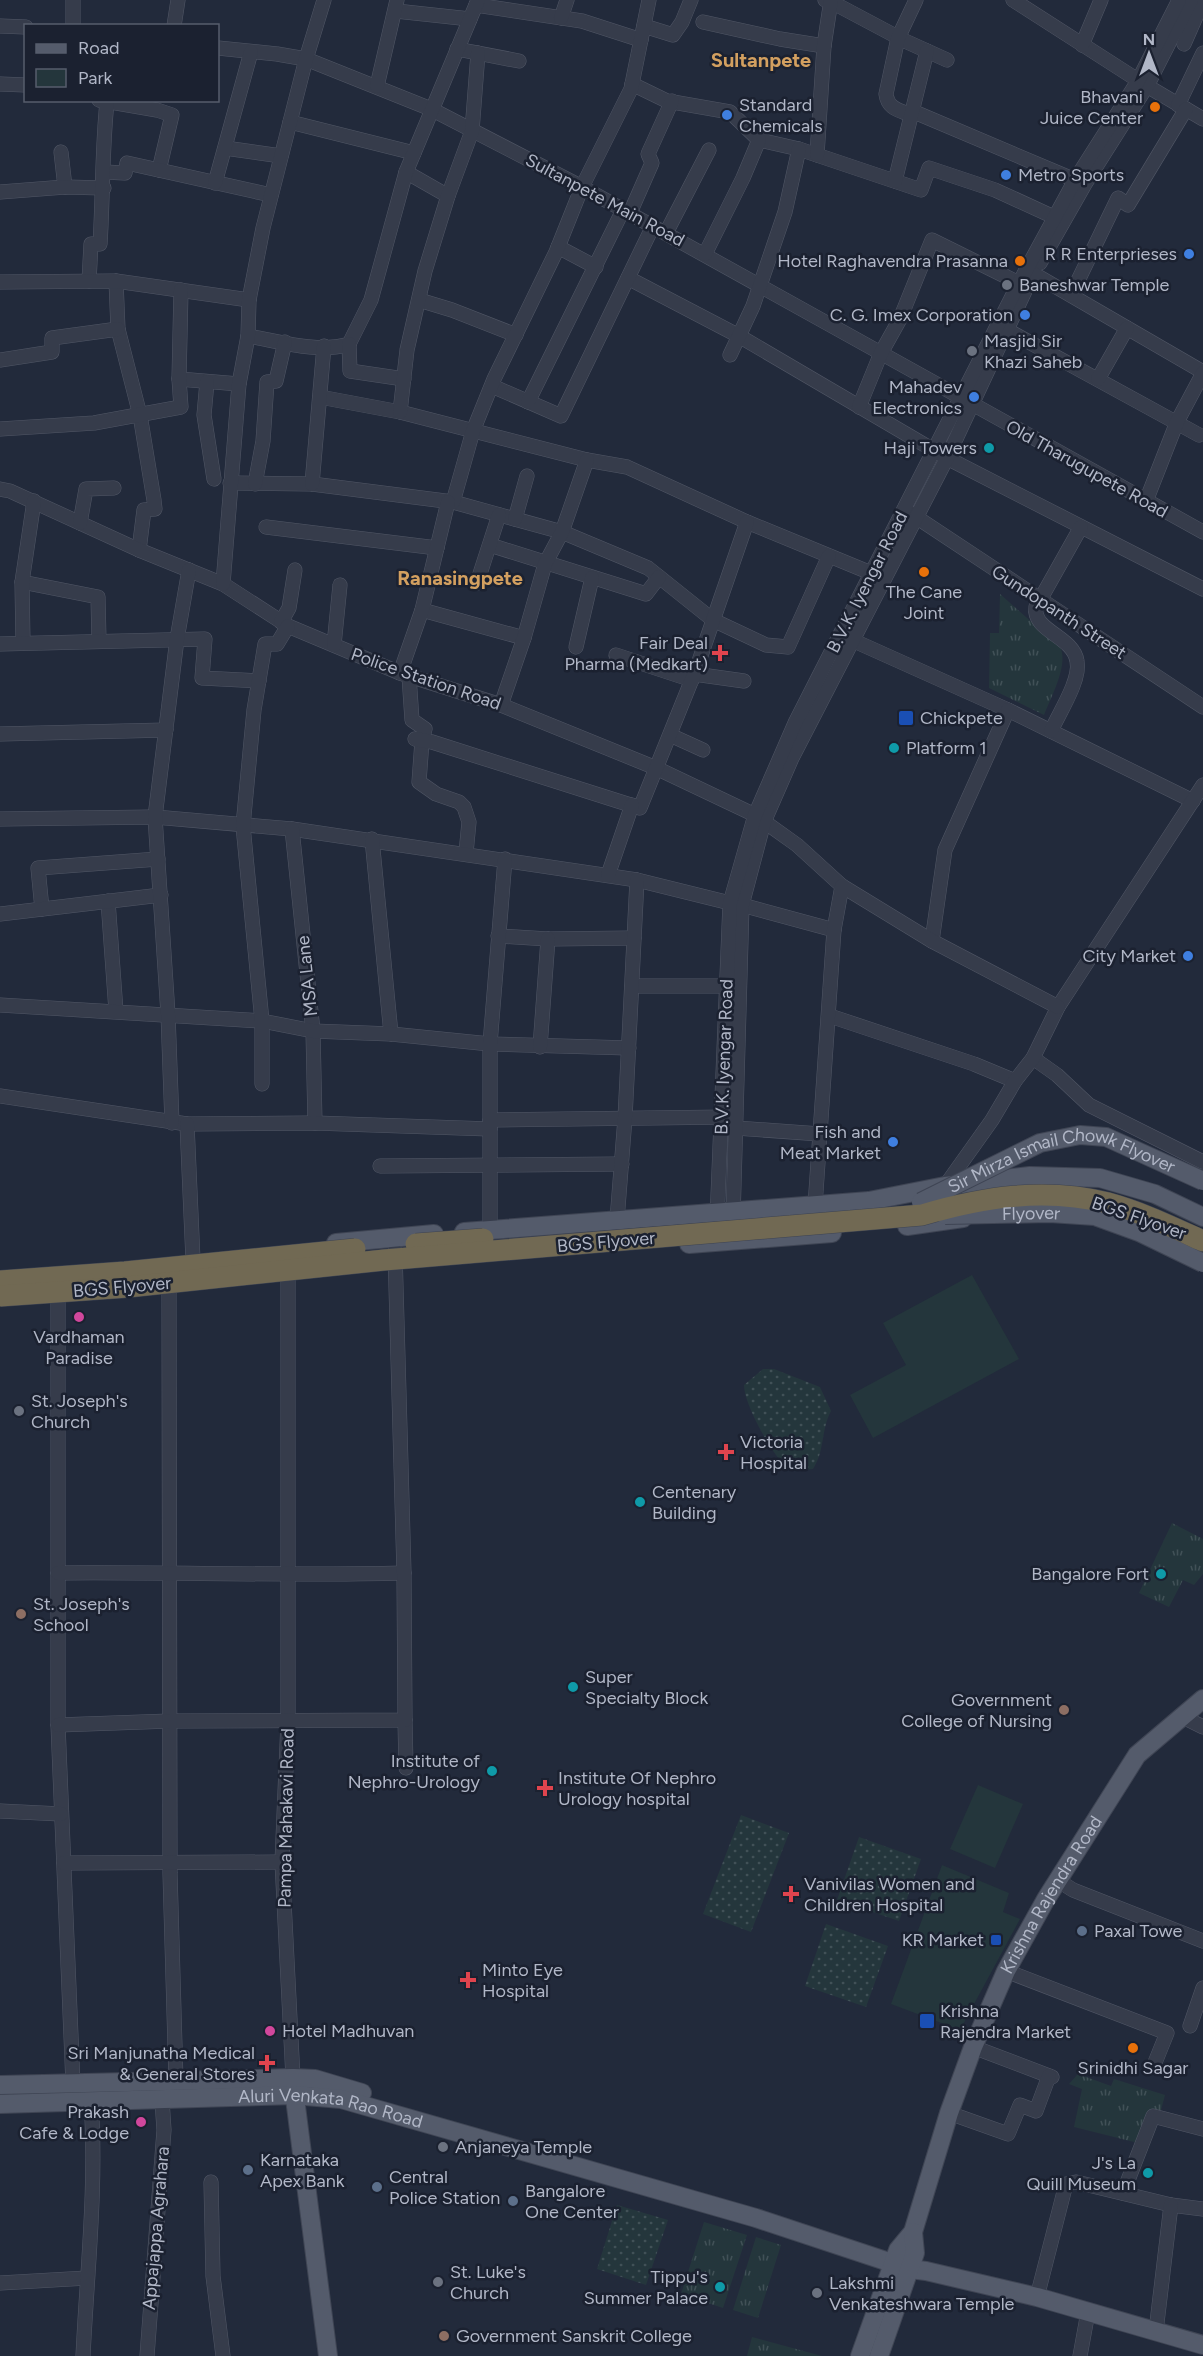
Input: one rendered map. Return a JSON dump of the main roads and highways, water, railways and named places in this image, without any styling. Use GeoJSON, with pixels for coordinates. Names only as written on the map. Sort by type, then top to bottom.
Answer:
{"type":"FeatureCollection","features":[{"type":"Feature","properties":{"kind":"highway","name":"BGS Flyover"},"geometry":{"type":"LineString","coordinates":[[0,1280],[125,1272],[291,1254],[452,1241],[825,1213],[921,1209],[1018,1186],[1057,1184],[1118,1195],[1203,1230]]}},
{"type":"Feature","properties":{"kind":"highway","name":"BGS Flyover"},"geometry":{"type":"LineString","coordinates":[[0,1296],[128,1287],[384,1260],[921,1209],[1015,1195],[1055,1195],[1109,1203],[1144,1215],[1203,1241]]}},
{"type":"Feature","properties":{"kind":"main road","name":"Sir Mirza Ismail Chowk Flyover"},"geometry":{"type":"LineString","coordinates":[[921,1209],[1040,1143],[1080,1135],[1106,1137],[1203,1181]]}},
{"type":"Feature","properties":{"kind":"main road"},"geometry":{"type":"LineString","coordinates":[[0,1280],[125,1269],[293,1247],[394,1237],[869,1201],[945,1185],[1030,1176],[1100,1178],[1155,1194],[1203,1217]]}},
{"type":"Feature","properties":{"kind":"main road"},"geometry":{"type":"LineString","coordinates":[[0,1302],[945,1222],[1022,1206],[1092,1207],[1143,1225],[1203,1253]]}},
{"type":"Feature","properties":{"kind":"main road","name":"Flyover"},"geometry":{"type":"LineString","coordinates":[[921,1209],[1095,1216],[1139,1232],[1203,1263]]}},
{"type":"Feature","properties":{"kind":"main road","name":"Krishna Rajendra Road"},"geometry":{"type":"LineString","coordinates":[[907,2264],[915,2253],[913,2232],[949,2113],[973,2047],[1006,1971],[1137,1755],[1203,1699]]}},
{"type":"Feature","properties":{"kind":"main road","name":"Aluri Venkata Rao Road"},"geometry":{"type":"LineString","coordinates":[[0,2104],[162,2100],[294,2086],[315,2079],[800,2219],[907,2264]]}},
{"type":"Feature","properties":{"kind":"main road","name":"Aluri Venkata Rao Road"},"geometry":{"type":"LineString","coordinates":[[0,2085],[176,2081],[294,2086],[766,2221],[907,2264],[1037,2297],[1203,2345]]}},
{"type":"Feature","properties":{"kind":"main road","name":"Pampa Mahakavi Road"},"geometry":{"type":"LineString","coordinates":[[294,2086],[327,2356]]}},
{"type":"Feature","properties":{"kind":"main road"},"geometry":{"type":"LineString","coordinates":[[860,2356],[907,2264]]}},
{"type":"Feature","properties":{"kind":"main road"},"geometry":{"type":"LineString","coordinates":[[879,2356],[907,2264]]}},
{"type":"Feature","properties":{"kind":"place","name":"Bhavani Juice Center"},"geometry":{"type":"Point","coordinates":[1155,107]}},
{"type":"Feature","properties":{"kind":"place","name":"Standard Chemicals"},"geometry":{"type":"Point","coordinates":[727,115]}},
{"type":"Feature","properties":{"kind":"place","name":"Metro Sports"},"geometry":{"type":"Point","coordinates":[1006,175]}},
{"type":"Feature","properties":{"kind":"place","name":"R R Enterprieses"},"geometry":{"type":"Point","coordinates":[1189,254]}},
{"type":"Feature","properties":{"kind":"place","name":"Hotel Raghavendra Prasanna"},"geometry":{"type":"Point","coordinates":[1020,261]}},
{"type":"Feature","properties":{"kind":"place","name":"Baneshwar Temple"},"geometry":{"type":"Point","coordinates":[1007,285]}},
{"type":"Feature","properties":{"kind":"place","name":"C. G. Imex Corporation"},"geometry":{"type":"Point","coordinates":[1025,315]}},
{"type":"Feature","properties":{"kind":"place","name":"Masjid Sir Khazi Saheb"},"geometry":{"type":"Point","coordinates":[972,351]}},
{"type":"Feature","properties":{"kind":"place","name":"Mahadev Electronics"},"geometry":{"type":"Point","coordinates":[974,397]}},
{"type":"Feature","properties":{"kind":"place","name":"Haji Towers"},"geometry":{"type":"Point","coordinates":[989,448]}},
{"type":"Feature","properties":{"kind":"place","name":"The Cane Joint"},"geometry":{"type":"Point","coordinates":[924,572]}},
{"type":"Feature","properties":{"kind":"place","name":"Fair Deal Pharma (Medkart)"},"geometry":{"type":"Point","coordinates":[720,653]}},
{"type":"Feature","properties":{"kind":"place","name":"Chickpete"},"geometry":{"type":"Point","coordinates":[906,718]}},
{"type":"Feature","properties":{"kind":"place","name":"Platform 1"},"geometry":{"type":"Point","coordinates":[894,748]}},
{"type":"Feature","properties":{"kind":"place","name":"City Market"},"geometry":{"type":"Point","coordinates":[1188,956]}},
{"type":"Feature","properties":{"kind":"place","name":"Fish and Meat Market"},"geometry":{"type":"Point","coordinates":[893,1142]}},
{"type":"Feature","properties":{"kind":"place","name":"Vardhaman Paradise"},"geometry":{"type":"Point","coordinates":[79,1317]}},
{"type":"Feature","properties":{"kind":"place","name":"St. Joseph's Church"},"geometry":{"type":"Point","coordinates":[19,1411]}},
{"type":"Feature","properties":{"kind":"place","name":"Victoria Hospital"},"geometry":{"type":"Point","coordinates":[726,1452]}},
{"type":"Feature","properties":{"kind":"place","name":"Centenary Building"},"geometry":{"type":"Point","coordinates":[640,1502]}},
{"type":"Feature","properties":{"kind":"place","name":"Bangalore Fort"},"geometry":{"type":"Point","coordinates":[1161,1574]}},
{"type":"Feature","properties":{"kind":"place","name":"St. Joseph's School"},"geometry":{"type":"Point","coordinates":[21,1614]}},
{"type":"Feature","properties":{"kind":"place","name":"Super Specialty Block"},"geometry":{"type":"Point","coordinates":[573,1687]}},
{"type":"Feature","properties":{"kind":"place","name":"Government College of Nursing"},"geometry":{"type":"Point","coordinates":[1064,1710]}},
{"type":"Feature","properties":{"kind":"place","name":"Institute of Nephro-Urology"},"geometry":{"type":"Point","coordinates":[492,1771]}},
{"type":"Feature","properties":{"kind":"place","name":"Institute Of Nephro Urology hospital"},"geometry":{"type":"Point","coordinates":[545,1788]}},
{"type":"Feature","properties":{"kind":"place","name":"Vanivilas Women and Children Hospital"},"geometry":{"type":"Point","coordinates":[791,1894]}},
{"type":"Feature","properties":{"kind":"place","name":"Paxal Towe"},"geometry":{"type":"Point","coordinates":[1082,1931]}},
{"type":"Feature","properties":{"kind":"place","name":"KR Market"},"geometry":{"type":"Point","coordinates":[996,1940]}},
{"type":"Feature","properties":{"kind":"place","name":"Minto Eye Hospital"},"geometry":{"type":"Point","coordinates":[468,1980]}},
{"type":"Feature","properties":{"kind":"place","name":"Krishna Rajendra Market"},"geometry":{"type":"Point","coordinates":[927,2021]}},
{"type":"Feature","properties":{"kind":"place","name":"Hotel Madhuvan"},"geometry":{"type":"Point","coordinates":[270,2031]}},
{"type":"Feature","properties":{"kind":"place","name":"Srinidhi Sagar"},"geometry":{"type":"Point","coordinates":[1133,2048]}},
{"type":"Feature","properties":{"kind":"place","name":"Sri Manjunatha Medical & General Stores"},"geometry":{"type":"Point","coordinates":[267,2063]}},
{"type":"Feature","properties":{"kind":"place","name":"Prakash Cafe & Lodge"},"geometry":{"type":"Point","coordinates":[141,2122]}},
{"type":"Feature","properties":{"kind":"place","name":"Anjaneya Temple"},"geometry":{"type":"Point","coordinates":[443,2147]}},
{"type":"Feature","properties":{"kind":"place","name":"Karnataka Apex Bank"},"geometry":{"type":"Point","coordinates":[248,2170]}},
{"type":"Feature","properties":{"kind":"place","name":"J's La Quill Museum"},"geometry":{"type":"Point","coordinates":[1148,2173]}},
{"type":"Feature","properties":{"kind":"place","name":"Central Police Station"},"geometry":{"type":"Point","coordinates":[377,2187]}},
{"type":"Feature","properties":{"kind":"place","name":"Bangalore One Center"},"geometry":{"type":"Point","coordinates":[513,2201]}},
{"type":"Feature","properties":{"kind":"place","name":"St. Luke's Church"},"geometry":{"type":"Point","coordinates":[438,2282]}},
{"type":"Feature","properties":{"kind":"place","name":"Tippu's Summer Palace"},"geometry":{"type":"Point","coordinates":[720,2287]}},
{"type":"Feature","properties":{"kind":"place","name":"Lakshmi Venkateshwara Temple"},"geometry":{"type":"Point","coordinates":[817,2293]}},
{"type":"Feature","properties":{"kind":"place","name":"Government Sanskrit College"},"geometry":{"type":"Point","coordinates":[444,2336]}},
{"type":"Feature","properties":{"kind":"district","name":"Sultanpete"},"geometry":{"type":"Point","coordinates":[761,60]}},
{"type":"Feature","properties":{"kind":"district","name":"Ranasingpete"},"geometry":{"type":"Point","coordinates":[460,578]}}]}
